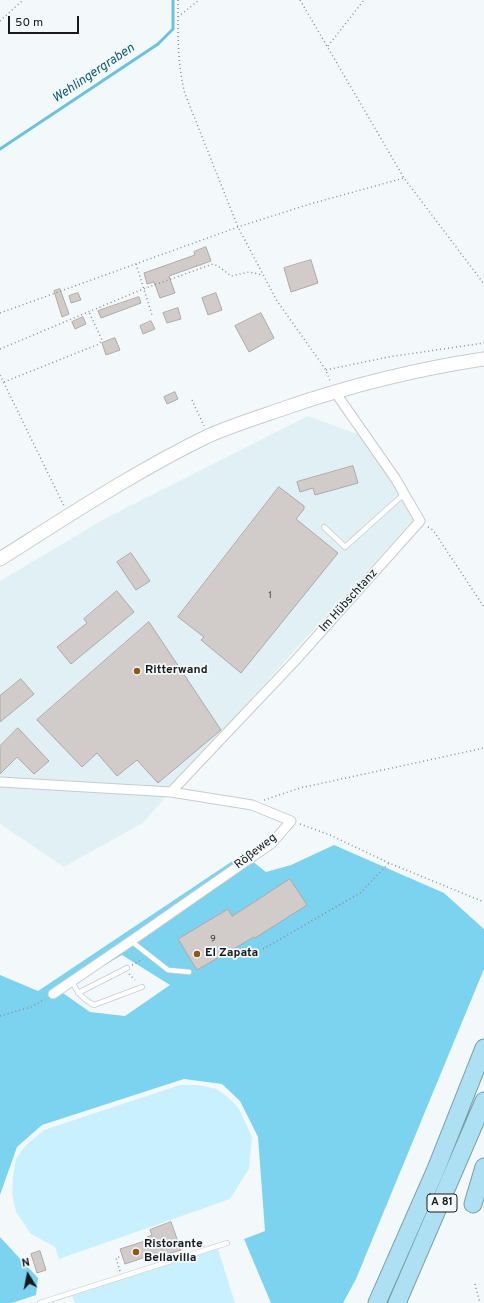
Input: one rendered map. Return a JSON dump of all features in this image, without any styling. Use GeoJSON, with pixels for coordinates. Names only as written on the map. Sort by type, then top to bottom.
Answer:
{"type":"FeatureCollection","features":[{"type":"Feature","properties":{"kind":"highway","name":"A 81"},"geometry":{"type":"LineString","coordinates":[[377,1303],[436,1169],[484,1048]]}},
{"type":"Feature","properties":{"kind":"highway","name":"A 81"},"geometry":{"type":"LineString","coordinates":[[397,1303],[428,1236],[484,1101]]}},
{"type":"Feature","properties":{"kind":"highway"},"geometry":{"type":"LineString","coordinates":[[473,1204],[484,1167]]}},
{"type":"Feature","properties":{"kind":"highway"},"geometry":{"type":"LineString","coordinates":[[370,1303],[391,1273]]}},
{"type":"Feature","properties":{"kind":"street"},"geometry":{"type":"LineString","coordinates":[[0,559],[141,472],[209,436],[249,420],[335,392],[402,375],[484,359]]}},
{"type":"Feature","properties":{"kind":"street"},"geometry":{"type":"LineString","coordinates":[[335,392],[404,494],[420,521]]}},
{"type":"Feature","properties":{"kind":"street","name":"Im Hübschtanz"},"geometry":{"type":"LineString","coordinates":[[171,792],[294,662],[420,521]]}},
{"type":"Feature","properties":{"kind":"street","name":"Rößeweg"},"geometry":{"type":"LineString","coordinates":[[0,782],[171,792],[252,805],[291,821],[272,843],[53,994]]}},
{"type":"Feature","properties":{"kind":"lane"},"geometry":{"type":"LineString","coordinates":[[324,527],[345,547],[404,494]]}},
{"type":"Feature","properties":{"kind":"lane"},"geometry":{"type":"LineString","coordinates":[[131,941],[168,970],[189,972]]}},
{"type":"Feature","properties":{"kind":"lane"},"geometry":{"type":"LineString","coordinates":[[78,993],[128,971]]}},
{"type":"Feature","properties":{"kind":"lane"},"geometry":{"type":"LineString","coordinates":[[72,981],[82,999],[94,1005],[142,987]]}},
{"type":"Feature","properties":{"kind":"lane"},"geometry":{"type":"LineString","coordinates":[[40,1303],[226,1242]]}},
{"type":"Feature","properties":{"kind":"path"},"geometry":{"type":"LineString","coordinates":[[0,21],[24,0]]}},
{"type":"Feature","properties":{"kind":"path"},"geometry":{"type":"LineString","coordinates":[[178,0],[177,46],[180,74],[185,94],[238,227],[277,301],[326,370],[388,357],[484,343]]}},
{"type":"Feature","properties":{"kind":"path"},"geometry":{"type":"LineString","coordinates":[[178,17],[199,0]]}},
{"type":"Feature","properties":{"kind":"path"},"geometry":{"type":"LineString","coordinates":[[300,0],[404,178],[484,284]]}},
{"type":"Feature","properties":{"kind":"path"},"geometry":{"type":"LineString","coordinates":[[328,47],[364,0]]}},
{"type":"Feature","properties":{"kind":"path"},"geometry":{"type":"LineString","coordinates":[[0,313],[238,227],[310,204],[404,178]]}},
{"type":"Feature","properties":{"kind":"path"},"geometry":{"type":"LineString","coordinates":[[136,264],[152,315]]}},
{"type":"Feature","properties":{"kind":"path"},"geometry":{"type":"LineString","coordinates":[[0,349],[143,289],[213,264],[231,276],[249,272],[263,274]]}},
{"type":"Feature","properties":{"kind":"path"},"geometry":{"type":"LineString","coordinates":[[4,382],[99,344],[102,340],[89,311]]}},
{"type":"Feature","properties":{"kind":"path"},"geometry":{"type":"LineString","coordinates":[[0,375],[68,516]]}},
{"type":"Feature","properties":{"kind":"path"},"geometry":{"type":"LineString","coordinates":[[192,400],[209,436]]}},
{"type":"Feature","properties":{"kind":"path"},"geometry":{"type":"LineString","coordinates":[[420,521],[433,530],[484,607]]}},
{"type":"Feature","properties":{"kind":"path"},"geometry":{"type":"LineString","coordinates":[[252,805],[300,788],[484,748]]}},
{"type":"Feature","properties":{"kind":"path"},"geometry":{"type":"LineString","coordinates":[[291,821],[330,835],[389,863],[484,902]]}},
{"type":"Feature","properties":{"kind":"path"},"geometry":{"type":"LineString","coordinates":[[263,949],[360,893],[389,863]]}},
{"type":"Feature","properties":{"kind":"path"},"geometry":{"type":"LineString","coordinates":[[128,971],[135,980]]}},
{"type":"Feature","properties":{"kind":"path"},"geometry":{"type":"LineString","coordinates":[[0,1016],[31,1007],[53,994]]}},
{"type":"Feature","properties":{"kind":"path"},"geometry":{"type":"LineString","coordinates":[[120,1272],[116,1258],[122,1256]]}},
{"type":"Feature","properties":{"kind":"path"},"geometry":{"type":"LineString","coordinates":[[475,1284],[480,1303]]}},
{"type":"Feature","properties":{"kind":"shaded area"},"geometry":{"type":"Polygon","coordinates":[[[308,416],[368,438],[414,519],[277,670],[143,823],[64,867],[0,824],[0,581],[106,518],[308,416]]]}},
{"type":"Feature","properties":{"kind":"shaded area"},"geometry":{"type":"Polygon","coordinates":[[[334,845],[444,893],[484,929],[484,969],[356,1279],[343,1303],[271,1303],[244,1239],[265,1231],[258,1137],[240,1101],[222,1084],[184,1079],[42,1125],[17,1147],[0,1195],[0,975],[38,991],[243,854],[266,872],[291,865],[334,845]],[[122,955],[60,991],[90,1012],[125,1016],[170,985],[122,955]]]}},
{"type":"Feature","properties":{"kind":"shaded area"},"geometry":{"type":"Polygon","coordinates":[[[180,1085],[198,1085],[217,1089],[229,1098],[239,1109],[252,1137],[249,1169],[230,1199],[59,1259],[55,1247],[31,1234],[16,1212],[12,1194],[13,1176],[16,1159],[25,1146],[44,1130],[180,1085]]]}},
{"type":"Feature","properties":{"kind":"shaded area"},"geometry":{"type":"Polygon","coordinates":[[[0,1237],[38,1278],[36,1295],[12,1303],[0,1303],[0,1237]]]}},
{"type":"Feature","properties":{"kind":"shaded area"},"geometry":{"type":"Polygon","coordinates":[[[218,1249],[235,1303],[75,1303],[72,1296],[218,1249]]]}},
{"type":"Feature","properties":{"kind":"building"},"geometry":{"type":"Polygon","coordinates":[[[206,247],[211,261],[169,276],[175,293],[160,298],[154,282],[147,284],[144,273],[195,255],[194,252],[206,247]]]}},
{"type":"Feature","properties":{"kind":"building"},"geometry":{"type":"Polygon","coordinates":[[[311,260],[318,283],[291,292],[284,268],[311,260]]]}},
{"type":"Feature","properties":{"kind":"building"},"geometry":{"type":"Polygon","coordinates":[[[60,289],[69,314],[62,317],[54,291],[60,289]]]}},
{"type":"Feature","properties":{"kind":"building"},"geometry":{"type":"Polygon","coordinates":[[[78,293],[81,300],[71,303],[69,296],[78,293]]]}},
{"type":"Feature","properties":{"kind":"building"},"geometry":{"type":"Polygon","coordinates":[[[216,293],[222,310],[208,315],[202,298],[216,293]]]}},
{"type":"Feature","properties":{"kind":"building"},"geometry":{"type":"Polygon","coordinates":[[[139,297],[141,303],[101,318],[98,311],[139,297]]]}},
{"type":"Feature","properties":{"kind":"building"},"geometry":{"type":"Polygon","coordinates":[[[178,308],[181,319],[167,323],[163,313],[178,308]]]}},
{"type":"Feature","properties":{"kind":"building"},"geometry":{"type":"Polygon","coordinates":[[[261,313],[274,338],[249,352],[235,326],[261,313]]]}},
{"type":"Feature","properties":{"kind":"building"},"geometry":{"type":"Polygon","coordinates":[[[83,317],[86,324],[75,329],[72,322],[83,317]]]}},
{"type":"Feature","properties":{"kind":"building"},"geometry":{"type":"Polygon","coordinates":[[[151,321],[155,329],[143,334],[140,326],[151,321]]]}},
{"type":"Feature","properties":{"kind":"building"},"geometry":{"type":"Polygon","coordinates":[[[115,338],[120,350],[106,355],[102,343],[115,338]]]}},
{"type":"Feature","properties":{"kind":"building"},"geometry":{"type":"Polygon","coordinates":[[[175,392],[178,399],[167,404],[164,397],[175,392]]]}},
{"type":"Feature","properties":{"kind":"building"},"geometry":{"type":"Polygon","coordinates":[[[353,466],[358,483],[315,495],[313,488],[300,492],[297,482],[353,466]]]}},
{"type":"Feature","properties":{"kind":"building"},"geometry":{"type":"Polygon","coordinates":[[[279,487],[304,506],[304,509],[296,519],[338,553],[241,673],[201,640],[204,637],[178,617],[279,487]]]}},
{"type":"Feature","properties":{"kind":"building"},"geometry":{"type":"Polygon","coordinates":[[[131,553],[150,581],[136,590],[117,562],[131,553]]]}},
{"type":"Feature","properties":{"kind":"building"},"geometry":{"type":"Polygon","coordinates":[[[117,591],[134,612],[71,664],[57,647],[87,623],[84,619],[117,591]]]}},
{"type":"Feature","properties":{"kind":"building","name":"Ritterwand"},"geometry":{"type":"Polygon","coordinates":[[[149,622],[221,730],[158,783],[137,760],[117,776],[97,753],[82,767],[37,720],[149,622]]]}},
{"type":"Feature","properties":{"kind":"building"},"geometry":{"type":"Polygon","coordinates":[[[21,679],[34,694],[0,722],[0,696],[21,679]]]}},
{"type":"Feature","properties":{"kind":"building"},"geometry":{"type":"Polygon","coordinates":[[[18,728],[49,761],[34,774],[17,757],[0,774],[0,746],[18,728]]]}},
{"type":"Feature","properties":{"kind":"building"},"geometry":{"type":"Polygon","coordinates":[[[290,879],[307,905],[255,938],[254,937],[197,970],[178,939],[228,909],[232,916],[290,879]]]}},
{"type":"Feature","properties":{"kind":"building"},"geometry":{"type":"Polygon","coordinates":[[[171,1222],[181,1250],[158,1257],[157,1253],[125,1264],[120,1249],[148,1240],[147,1237],[152,1235],[150,1230],[171,1222]]]}},
{"type":"Feature","properties":{"kind":"building"},"geometry":{"type":"Polygon","coordinates":[[[40,1251],[46,1270],[37,1273],[31,1254],[40,1251]]]}},
{"type":"Feature","properties":{"kind":"waterway","name":"Wehlingergraben"},"geometry":{"type":"LineString","coordinates":[[0,149],[158,44],[173,29],[173,0]]}},
{"type":"Feature","properties":{"kind":"place","name":"Ritterwand"},"geometry":{"type":"Point","coordinates":[137,671]}},
{"type":"Feature","properties":{"kind":"place","name":"El Zapata"},"geometry":{"type":"Point","coordinates":[197,954]}},
{"type":"Feature","properties":{"kind":"place","name":"Ristorante Bellavilla"},"geometry":{"type":"Point","coordinates":[136,1252]}}]}
